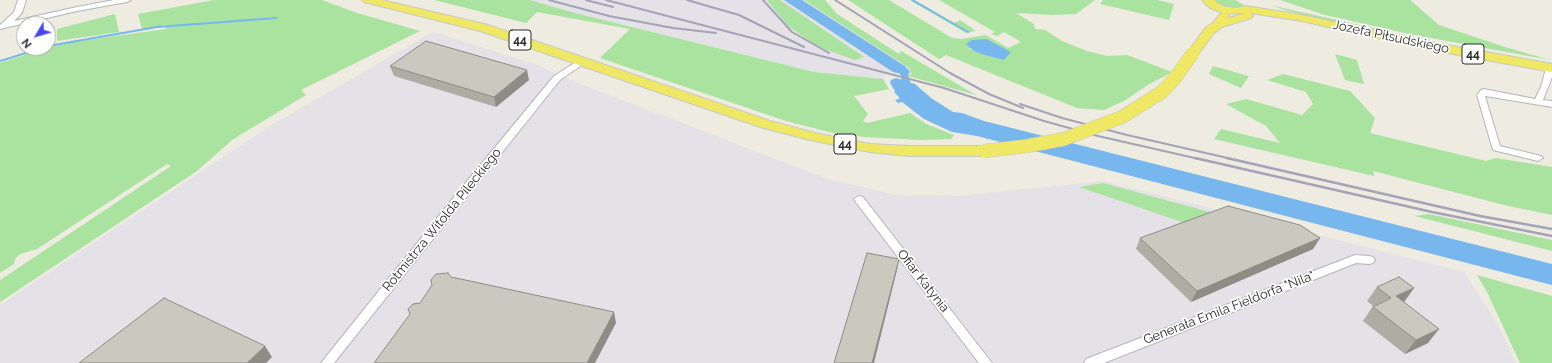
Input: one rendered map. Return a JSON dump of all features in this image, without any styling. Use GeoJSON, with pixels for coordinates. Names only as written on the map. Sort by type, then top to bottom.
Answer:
{"type":"FeatureCollection","features":[{"type":"Feature","properties":{"kind":"main road","name":"44"},"geometry":{"type":"LineString","coordinates":[[368,0],[484,28],[765,124],[814,138],[863,147],[908,151],[984,151],[1021,147],[1064,138],[1097,128],[1133,112],[1153,99],[1183,68],[1214,27],[1229,11],[1245,4]]}},
{"type":"Feature","properties":{"kind":"main road","name":"44"},"geometry":{"type":"LineString","coordinates":[[1229,11],[1211,3],[1208,23],[1214,27],[1254,16],[1302,18]]}},
{"type":"Feature","properties":{"kind":"main road","name":"Józefa Piłsudskiego"},"geometry":{"type":"LineString","coordinates":[[1245,4],[1412,42],[1550,68]]}},
{"type":"Feature","properties":{"kind":"street"},"geometry":{"type":"LineString","coordinates":[[2,26],[18,13],[22,0]]}},
{"type":"Feature","properties":{"kind":"street"},"geometry":{"type":"LineString","coordinates":[[2,26],[77,9],[127,0]]}},
{"type":"Feature","properties":{"kind":"street","name":"Rotmistrza Witolda Pileckiego"},"geometry":{"type":"LineString","coordinates":[[327,363],[557,78],[578,59]]}},
{"type":"Feature","properties":{"kind":"street"},"geometry":{"type":"LineString","coordinates":[[1538,102],[1549,88],[1550,68]]}},
{"type":"Feature","properties":{"kind":"street"},"geometry":{"type":"LineString","coordinates":[[1538,158],[1496,148],[1481,94],[1484,92],[1552,104]]}},
{"type":"Feature","properties":{"kind":"street","name":"Ofiar Katynia"},"geometry":{"type":"LineString","coordinates":[[859,199],[986,363]]}},
{"type":"Feature","properties":{"kind":"street","name":"Generała Emila Fieldorfa \"Nila\""},"geometry":{"type":"LineString","coordinates":[[1090,363],[1356,258],[1369,260]]}},
{"type":"Feature","properties":{"kind":"shaded area"},"geometry":{"type":"Polygon","coordinates":[[[531,0],[804,0],[909,68],[913,74],[908,76],[888,71],[883,79],[814,72],[575,13],[531,0]]]}},
{"type":"Feature","properties":{"kind":"shaded area"},"geometry":{"type":"Polygon","coordinates":[[[433,32],[535,64],[568,79],[827,179],[894,195],[959,196],[1103,181],[1464,272],[1498,325],[1516,363],[0,363],[0,305],[270,126],[433,32]]]}},
{"type":"Feature","properties":{"kind":"green space"},"geometry":{"type":"Polygon","coordinates":[[[214,0],[322,0],[357,13],[420,31],[301,90],[306,95],[232,140],[197,171],[0,302],[0,280],[171,166],[167,164],[37,249],[20,254],[15,259],[14,264],[0,273],[0,63],[21,56],[56,56],[56,45],[58,44],[166,29],[166,25],[142,29],[138,14],[214,0]]]}},
{"type":"Feature","properties":{"kind":"green space"},"geometry":{"type":"Polygon","coordinates":[[[434,0],[530,0],[575,13],[814,72],[883,79],[889,89],[854,96],[868,114],[863,121],[867,123],[910,113],[926,124],[954,135],[951,139],[920,140],[865,137],[833,133],[786,121],[600,58],[630,29],[537,12],[526,23],[434,0]]]}},
{"type":"Feature","properties":{"kind":"green space"},"geometry":{"type":"Polygon","coordinates":[[[767,0],[780,0],[864,57],[855,60],[824,49],[808,40],[787,25],[767,0]]]}},
{"type":"Feature","properties":{"kind":"green space"},"geometry":{"type":"Polygon","coordinates":[[[804,0],[825,0],[837,14],[899,54],[901,51],[976,95],[908,76],[912,74],[909,68],[804,0]]]}},
{"type":"Feature","properties":{"kind":"green space"},"geometry":{"type":"Polygon","coordinates":[[[848,0],[889,0],[952,38],[961,39],[986,35],[1008,48],[1021,42],[1004,32],[997,36],[991,34],[995,32],[939,0],[1095,0],[1076,14],[1053,15],[1016,13],[1034,24],[1035,29],[1045,30],[1062,41],[1087,51],[1107,56],[1127,55],[1172,72],[1148,85],[1124,101],[1104,110],[1077,108],[946,55],[939,59],[848,0]],[[968,48],[984,55],[1004,60],[1010,53],[968,48]]]}},
{"type":"Feature","properties":{"kind":"green space"},"geometry":{"type":"Polygon","coordinates":[[[910,0],[915,0],[954,23],[960,20],[976,31],[966,33],[910,0]]]}},
{"type":"Feature","properties":{"kind":"green space"},"geometry":{"type":"Polygon","coordinates":[[[1103,0],[1158,0],[1174,4],[1169,20],[1100,4],[1103,0]]]}},
{"type":"Feature","properties":{"kind":"green space"},"geometry":{"type":"Polygon","coordinates":[[[1214,0],[1235,0],[1244,5],[1237,9],[1220,6],[1214,0]]]}},
{"type":"Feature","properties":{"kind":"green space"},"geometry":{"type":"Polygon","coordinates":[[[1280,0],[1410,0],[1439,25],[1550,60],[1409,34],[1325,15],[1280,0]]]}},
{"type":"Feature","properties":{"kind":"green space"},"geometry":{"type":"Polygon","coordinates":[[[1270,5],[1453,46],[1552,63],[1552,65],[1410,40],[1288,11],[1270,5]]]}},
{"type":"Feature","properties":{"kind":"green space"},"geometry":{"type":"Polygon","coordinates":[[[115,14],[119,32],[57,41],[57,29],[115,14]]]}},
{"type":"Feature","properties":{"kind":"green space"},"geometry":{"type":"Polygon","coordinates":[[[1335,54],[1357,60],[1364,84],[1345,80],[1335,54]]]}},
{"type":"Feature","properties":{"kind":"green space"},"geometry":{"type":"Polygon","coordinates":[[[1213,66],[1249,76],[1241,88],[1209,74],[1213,66]]]}},
{"type":"Feature","properties":{"kind":"green space"},"geometry":{"type":"Polygon","coordinates":[[[1283,74],[1350,91],[1375,118],[1370,133],[1486,161],[1496,158],[1552,167],[1552,215],[1508,206],[1373,171],[1374,176],[1214,139],[1221,129],[1280,143],[1266,126],[1226,104],[1246,99],[1302,115],[1313,104],[1306,92],[1267,80],[1283,74]]]}},
{"type":"Feature","properties":{"kind":"green space"},"geometry":{"type":"Polygon","coordinates":[[[1103,183],[1217,214],[1188,224],[1079,187],[1103,183]]]}},
{"type":"Feature","properties":{"kind":"green space"},"geometry":{"type":"Polygon","coordinates":[[[1429,214],[1552,240],[1552,251],[1415,216],[1429,214]]]}},
{"type":"Feature","properties":{"kind":"green space"},"geometry":{"type":"Polygon","coordinates":[[[1477,275],[1552,296],[1552,363],[1520,363],[1487,292],[1477,275]]]}},
{"type":"Feature","properties":{"kind":"water"},"geometry":{"type":"Polygon","coordinates":[[[784,0],[802,0],[897,61],[909,70],[910,73],[906,75],[893,72],[784,0]]]}},
{"type":"Feature","properties":{"kind":"water"},"geometry":{"type":"Polygon","coordinates":[[[986,39],[1011,52],[1004,60],[974,51],[966,44],[972,40],[986,39]]]}},
{"type":"Feature","properties":{"kind":"water"},"geometry":{"type":"Polygon","coordinates":[[[896,78],[915,84],[931,98],[953,112],[962,113],[984,121],[1552,264],[1552,285],[977,136],[952,132],[924,119],[902,102],[898,103],[895,100],[899,99],[899,97],[894,92],[895,91],[890,83],[891,80],[896,78]]]}},
{"type":"Feature","properties":{"kind":"building"},"geometry":{"type":"Polygon","coordinates":[[[426,41],[527,70],[494,97],[390,66],[426,41]]]}},
{"type":"Feature","properties":{"kind":"building"},"geometry":{"type":"Polygon","coordinates":[[[1228,206],[1300,225],[1320,238],[1197,291],[1140,238],[1228,206]]]}},
{"type":"Feature","properties":{"kind":"building"},"geometry":{"type":"Polygon","coordinates":[[[867,253],[899,259],[872,363],[834,363],[867,253]]]}},
{"type":"Feature","properties":{"kind":"building"},"geometry":{"type":"Polygon","coordinates":[[[448,273],[451,277],[614,312],[587,363],[374,363],[410,314],[408,309],[413,304],[420,303],[432,285],[431,280],[436,274],[448,273]]]}},
{"type":"Feature","properties":{"kind":"building"},"geometry":{"type":"Polygon","coordinates":[[[1399,277],[1414,288],[1396,296],[1439,329],[1416,340],[1373,307],[1391,298],[1377,287],[1399,277]]]}},
{"type":"Feature","properties":{"kind":"building"},"geometry":{"type":"Polygon","coordinates":[[[164,298],[265,346],[247,363],[79,363],[164,298]]]}},
{"type":"Feature","properties":{"kind":"waterway"},"geometry":{"type":"LineString","coordinates":[[912,0],[968,32]]}},
{"type":"Feature","properties":{"kind":"waterway"},"geometry":{"type":"LineString","coordinates":[[56,45],[157,27],[276,18]]}},
{"type":"Feature","properties":{"kind":"waterway"},"geometry":{"type":"LineString","coordinates":[[0,61],[16,56]]}},
{"type":"Feature","properties":{"kind":"waterway"},"geometry":{"type":"LineString","coordinates":[[897,65],[903,69],[907,86],[912,91]]}},
{"type":"Feature","properties":{"kind":"railway"},"geometry":{"type":"LineString","coordinates":[[549,0],[609,16],[673,28],[716,33]]}},
{"type":"Feature","properties":{"kind":"railway"},"geometry":{"type":"LineString","coordinates":[[586,0],[613,7]]}},
{"type":"Feature","properties":{"kind":"railway"},"geometry":{"type":"LineString","coordinates":[[606,0],[944,88],[1044,121],[1098,136],[1199,159]]}},
{"type":"Feature","properties":{"kind":"railway"},"geometry":{"type":"LineString","coordinates":[[687,0],[739,15],[804,47]]}},
{"type":"Feature","properties":{"kind":"railway"},"geometry":{"type":"LineString","coordinates":[[763,0],[792,32],[829,53]]}},
{"type":"Feature","properties":{"kind":"railway"},"geometry":{"type":"LineString","coordinates":[[835,0],[950,73],[989,94],[1023,108]]}},
{"type":"Feature","properties":{"kind":"railway"},"geometry":{"type":"LineString","coordinates":[[1020,104],[1062,118],[1127,135],[1232,159]]}},
{"type":"Feature","properties":{"kind":"railway"},"geometry":{"type":"LineString","coordinates":[[1195,158],[1432,212],[1552,236]]}},
{"type":"Feature","properties":{"kind":"railway"},"geometry":{"type":"LineString","coordinates":[[1227,158],[1480,216],[1552,229]]}}]}
